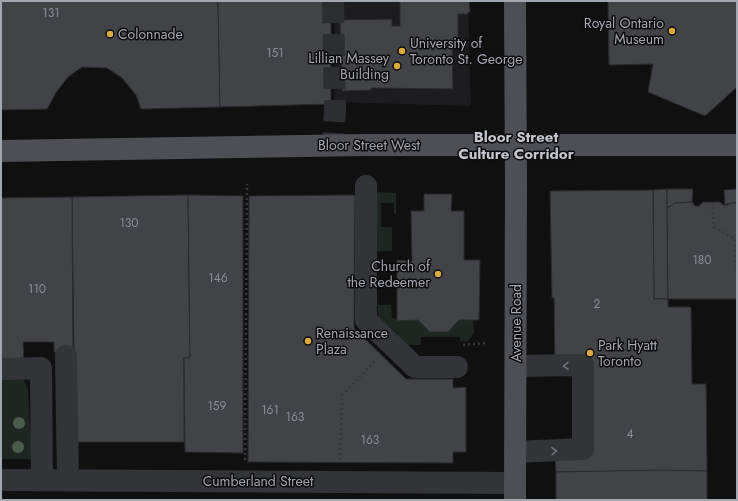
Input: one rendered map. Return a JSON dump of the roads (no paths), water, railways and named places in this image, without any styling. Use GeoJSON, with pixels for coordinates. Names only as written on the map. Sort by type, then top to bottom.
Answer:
{"type":"FeatureCollection","features":[{"type":"Feature","properties":{"kind":"main road","name":"Avenue Road"},"geometry":{"type":"LineString","coordinates":[[515,1],[515,491]]}},
{"type":"Feature","properties":{"kind":"main road","name":"Bloor Street West"},"geometry":{"type":"LineString","coordinates":[[1,151],[346,145],[737,145]]}},
{"type":"Feature","properties":{"kind":"street"},"geometry":{"type":"LineString","coordinates":[[366,186],[366,320],[415,367],[457,367]]}},
{"type":"Feature","properties":{"kind":"street"},"geometry":{"type":"LineString","coordinates":[[66,356],[68,480]]}},
{"type":"Feature","properties":{"kind":"street"},"geometry":{"type":"LineString","coordinates":[[515,452],[583,449],[582,365],[516,366]]}},
{"type":"Feature","properties":{"kind":"street"},"geometry":{"type":"LineString","coordinates":[[1,369],[41,368],[42,480]]}},
{"type":"Feature","properties":{"kind":"street","name":"Cumberland Street"},"geometry":{"type":"LineString","coordinates":[[1,480],[68,480],[515,491]]}},
{"type":"Feature","properties":{"kind":"tunnel"},"geometry":{"type":"LineString","coordinates":[[333,1],[335,109],[333,145]]}},
{"type":"Feature","properties":{"kind":"place","name":"Royal Ontario Museum"},"geometry":{"type":"Point","coordinates":[672,31]}},
{"type":"Feature","properties":{"kind":"place","name":"Colonnade"},"geometry":{"type":"Point","coordinates":[110,34]}},
{"type":"Feature","properties":{"kind":"place","name":"University of Toronto St. George"},"geometry":{"type":"Point","coordinates":[402,51]}},
{"type":"Feature","properties":{"kind":"place","name":"Lillian Massey Building"},"geometry":{"type":"Point","coordinates":[397,66]}},
{"type":"Feature","properties":{"kind":"place","name":"Church of the Redeemer"},"geometry":{"type":"Point","coordinates":[438,274]}},
{"type":"Feature","properties":{"kind":"place","name":"Renaissance Plaza"},"geometry":{"type":"Point","coordinates":[308,341]}},
{"type":"Feature","properties":{"kind":"place","name":"Park Hyatt Toronto"},"geometry":{"type":"Point","coordinates":[590,353]}},
{"type":"Feature","properties":{"kind":"district","name":"Bloor Street Culture Corridor"},"geometry":{"type":"Point","coordinates":[516,146]}}]}
